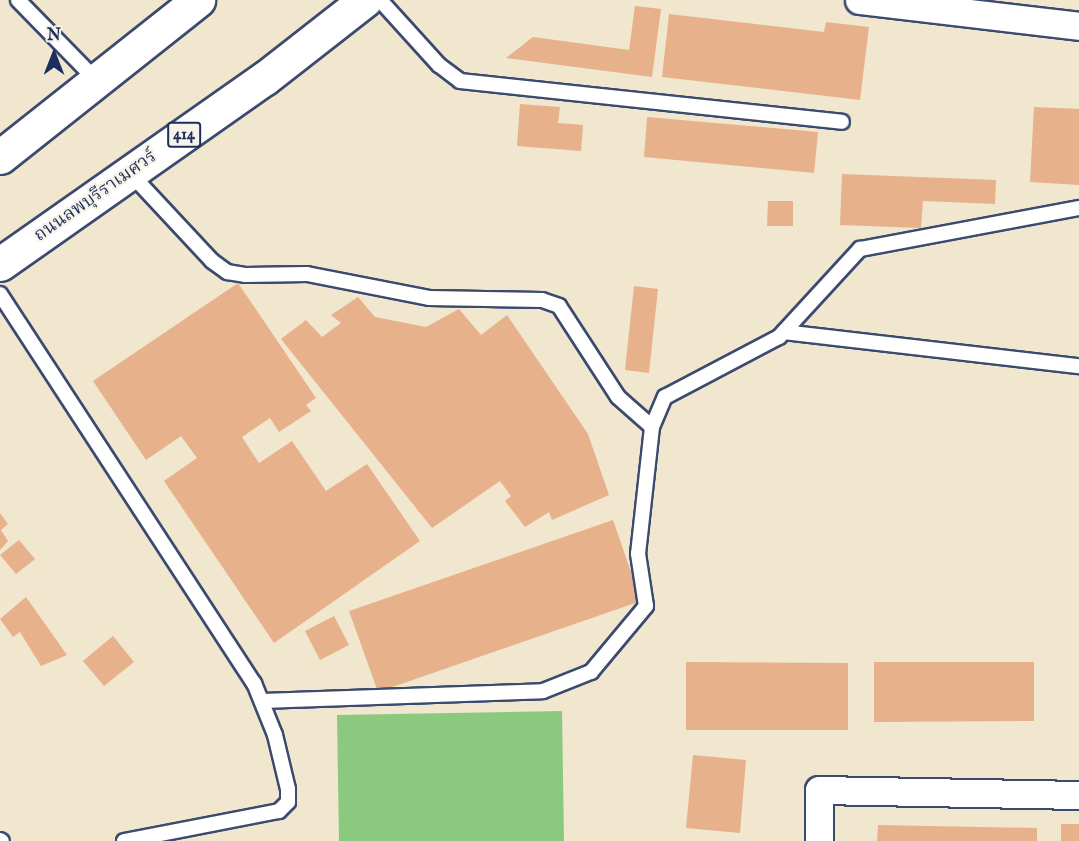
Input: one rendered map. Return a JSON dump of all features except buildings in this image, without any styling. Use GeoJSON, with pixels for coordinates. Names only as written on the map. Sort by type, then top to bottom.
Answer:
{"type":"FeatureCollection","features":[{"type":"Feature","properties":{"kind":"main road","name":"ถนนลพบุรีราเมศวร์"},"geometry":{"type":"LineString","coordinates":[[0,264],[265,78],[365,0]]}},
{"type":"Feature","properties":{"kind":"main road"},"geometry":{"type":"LineString","coordinates":[[0,157],[196,1]]}},
{"type":"Feature","properties":{"kind":"street"},"geometry":{"type":"LineString","coordinates":[[860,0],[1079,26]]}},
{"type":"Feature","properties":{"kind":"street"},"geometry":{"type":"LineString","coordinates":[[819,841],[819,790],[1079,795]]}},
{"type":"Feature","properties":{"kind":"lane"},"geometry":{"type":"LineString","coordinates":[[18,0],[97,81]]}},
{"type":"Feature","properties":{"kind":"lane"},"geometry":{"type":"LineString","coordinates":[[380,0],[439,65],[460,81],[842,122]]}},
{"type":"Feature","properties":{"kind":"lane"},"geometry":{"type":"LineString","coordinates":[[130,173],[212,261],[227,272],[244,275],[307,274],[429,298],[542,300],[559,306],[618,398],[652,427]]}},
{"type":"Feature","properties":{"kind":"lane"},"geometry":{"type":"LineString","coordinates":[[262,701],[543,691],[591,672],[646,606],[638,554],[652,427],[665,397],[784,332],[860,249],[1079,208]]}},
{"type":"Feature","properties":{"kind":"lane"},"geometry":{"type":"LineString","coordinates":[[0,294],[170,549],[254,683],[262,701],[288,789],[285,808],[124,841]]}},
{"type":"Feature","properties":{"kind":"lane"},"geometry":{"type":"LineString","coordinates":[[784,332],[1079,366]]}},
{"type":"Feature","properties":{"kind":"green space"},"geometry":{"type":"Polygon","coordinates":[[[562,711],[564,841],[339,841],[337,715],[562,711]]]}}]}
